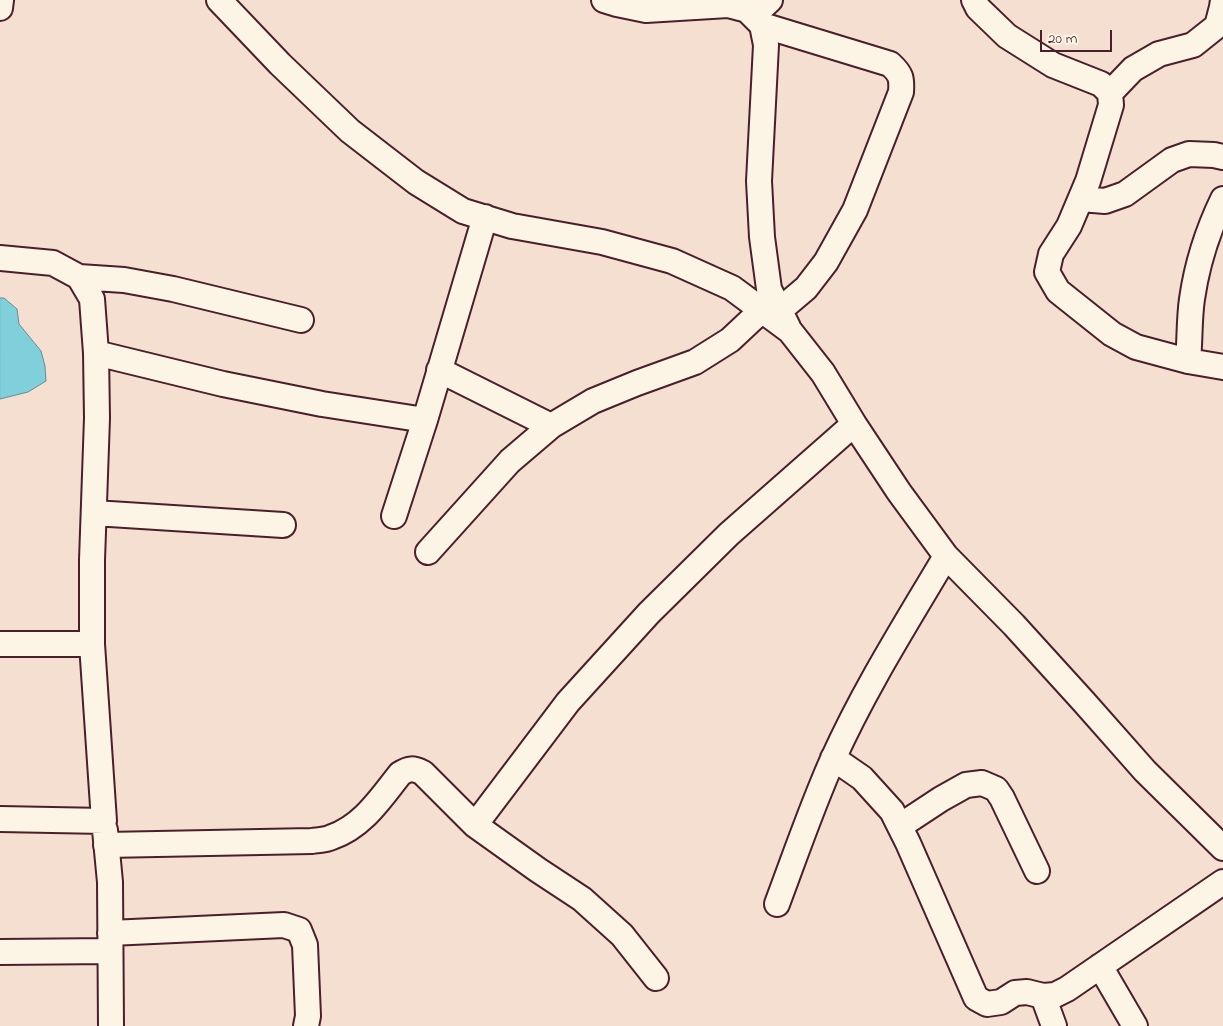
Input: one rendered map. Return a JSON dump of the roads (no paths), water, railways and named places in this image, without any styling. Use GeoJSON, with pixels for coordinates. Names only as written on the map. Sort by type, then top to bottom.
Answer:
{"type":"FeatureCollection","features":[{"type":"Feature","properties":{"kind":"street"},"geometry":{"type":"LineString","coordinates":[[0,8],[1,0]]}},
{"type":"Feature","properties":{"kind":"street"},"geometry":{"type":"LineString","coordinates":[[219,0],[280,64],[350,131],[416,182],[464,211],[512,226],[602,242],[672,261],[732,288],[777,317],[824,373],[854,424],[899,492],[946,556],[1020,632],[1145,772],[1223,848]]}},
{"type":"Feature","properties":{"kind":"street"},"geometry":{"type":"LineString","coordinates":[[604,0],[646,10],[728,5],[747,10],[758,21],[766,45],[759,191],[762,237],[770,289],[777,317]]}},
{"type":"Feature","properties":{"kind":"street"},"geometry":{"type":"LineString","coordinates":[[758,21],[770,0]]}},
{"type":"Feature","properties":{"kind":"street"},"geometry":{"type":"LineString","coordinates":[[974,0],[978,8],[1007,36],[1053,65],[1100,84],[1110,92],[1111,105],[1108,118],[1088,181],[1069,226],[1051,254],[1047,272],[1058,291],[1112,334],[1136,347],[1188,361],[1223,367]]}},
{"type":"Feature","properties":{"kind":"street"},"geometry":{"type":"LineString","coordinates":[[1110,92],[1133,70],[1159,54],[1193,45],[1216,26],[1223,0]]}},
{"type":"Feature","properties":{"kind":"street"},"geometry":{"type":"LineString","coordinates":[[428,552],[510,461],[551,426],[593,401],[694,362],[730,340],[777,317],[806,288],[826,262],[855,210],[901,92],[902,82],[899,72],[890,64],[758,21]]}},
{"type":"Feature","properties":{"kind":"street"},"geometry":{"type":"LineString","coordinates":[[1081,199],[1105,201],[1125,194],[1172,160],[1189,154],[1223,156]]}},
{"type":"Feature","properties":{"kind":"street"},"geometry":{"type":"LineString","coordinates":[[1188,361],[1192,300],[1198,269],[1213,219],[1223,199]]}},
{"type":"Feature","properties":{"kind":"street"},"geometry":{"type":"LineString","coordinates":[[394,516],[425,420],[485,217]]}},
{"type":"Feature","properties":{"kind":"street"},"geometry":{"type":"LineString","coordinates":[[0,258],[53,263],[79,277],[124,280],[173,289],[301,320]]}},
{"type":"Feature","properties":{"kind":"street"},"geometry":{"type":"LineString","coordinates":[[79,277],[92,299],[96,353],[97,418],[92,560],[92,644],[110,882],[110,1026]]}},
{"type":"Feature","properties":{"kind":"street"},"geometry":{"type":"LineString","coordinates":[[96,353],[223,384],[322,404],[425,420]]}},
{"type":"Feature","properties":{"kind":"street"},"geometry":{"type":"LineString","coordinates":[[440,370],[551,426]]}},
{"type":"Feature","properties":{"kind":"street"},"geometry":{"type":"LineString","coordinates":[[475,825],[568,702],[649,613],[729,534],[854,424]]}},
{"type":"Feature","properties":{"kind":"street"},"geometry":{"type":"LineString","coordinates":[[94,513],[283,525]]}},
{"type":"Feature","properties":{"kind":"street"},"geometry":{"type":"LineString","coordinates":[[777,904],[833,758],[884,661],[946,556]]}},
{"type":"Feature","properties":{"kind":"street"},"geometry":{"type":"LineString","coordinates":[[0,644],[92,644]]}},
{"type":"Feature","properties":{"kind":"street"},"geometry":{"type":"LineString","coordinates":[[833,758],[862,778],[892,811],[976,998],[987,1004],[1001,1002],[1015,993],[1027,992],[1042,996],[1055,995],[1067,989],[1223,882]]}},
{"type":"Feature","properties":{"kind":"street"},"geometry":{"type":"LineString","coordinates":[[106,845],[312,841],[330,838],[351,829],[369,813],[400,774],[406,770],[415,769],[423,773],[475,825],[582,899],[622,935],[656,978]]}},
{"type":"Feature","properties":{"kind":"street"},"geometry":{"type":"LineString","coordinates":[[900,826],[966,785],[982,783],[996,789],[1002,798],[1037,871]]}},
{"type":"Feature","properties":{"kind":"street"},"geometry":{"type":"LineString","coordinates":[[0,820],[104,821]]}},
{"type":"Feature","properties":{"kind":"street"},"geometry":{"type":"LineString","coordinates":[[0,952],[284,924],[299,930],[305,946],[308,1016],[306,1026]]}},
{"type":"Feature","properties":{"kind":"street"},"geometry":{"type":"LineString","coordinates":[[1100,966],[1135,1026]]}},
{"type":"Feature","properties":{"kind":"street"},"geometry":{"type":"LineString","coordinates":[[1042,996],[1054,1026]]}},
{"type":"Feature","properties":{"kind":"water"},"geometry":{"type":"Polygon","coordinates":[[[0,298],[4,298],[17,309],[19,324],[41,351],[46,381],[28,392],[0,399],[0,298]]]}}]}
